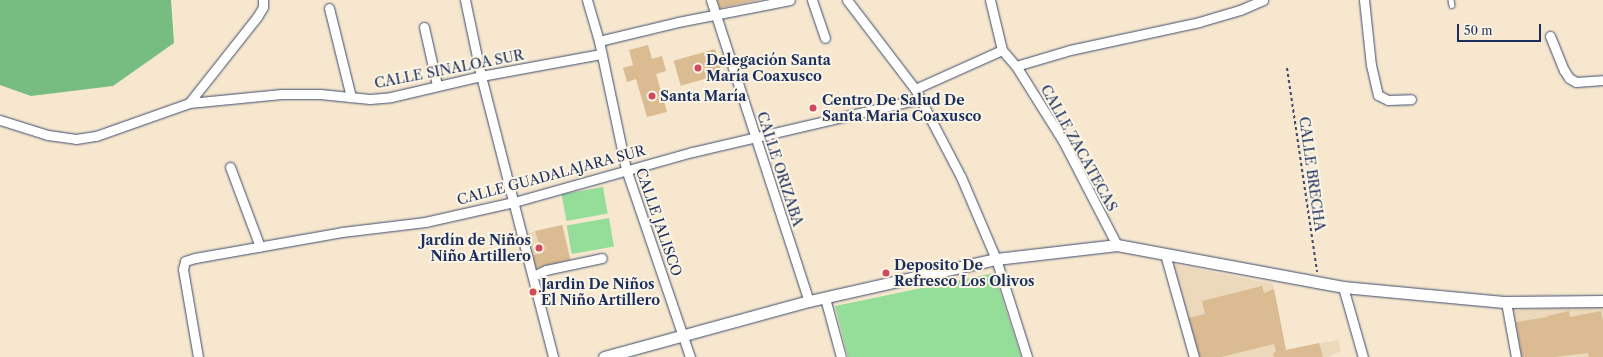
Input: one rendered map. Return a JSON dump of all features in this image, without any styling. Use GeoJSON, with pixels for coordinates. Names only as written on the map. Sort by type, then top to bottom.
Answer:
{"type":"FeatureCollection","features":[{"type":"Feature","properties":{"kind":"street"},"geometry":{"type":"LineString","coordinates":[[189,103],[257,17],[263,6],[263,0]]}},
{"type":"Feature","properties":{"kind":"street"},"geometry":{"type":"LineString","coordinates":[[464,0],[481,76],[533,276],[552,357]]}},
{"type":"Feature","properties":{"kind":"street","name":"CALLE JALISCO"},"geometry":{"type":"LineString","coordinates":[[587,0],[599,41],[626,169],[684,334],[690,357]]}},
{"type":"Feature","properties":{"kind":"street","name":"CALLE ORIZABA"},"geometry":{"type":"LineString","coordinates":[[711,0],[809,302]]}},
{"type":"Feature","properties":{"kind":"street"},"geometry":{"type":"LineString","coordinates":[[599,41],[678,22],[715,16],[790,0]]}},
{"type":"Feature","properties":{"kind":"street"},"geometry":{"type":"LineString","coordinates":[[812,0],[826,38]]}},
{"type":"Feature","properties":{"kind":"street"},"geometry":{"type":"LineString","coordinates":[[847,0],[915,89],[961,177],[996,259],[1027,357]]}},
{"type":"Feature","properties":{"kind":"street","name":"CALLE ZACATECAS"},"geometry":{"type":"LineString","coordinates":[[990,0],[1002,50],[1016,66],[1062,141],[1117,245]]}},
{"type":"Feature","properties":{"kind":"street"},"geometry":{"type":"LineString","coordinates":[[1016,66],[1070,50],[1206,20],[1240,10],[1263,0]]}},
{"type":"Feature","properties":{"kind":"street"},"geometry":{"type":"LineString","coordinates":[[1364,0],[1371,65],[1378,95],[1388,100],[1411,99]]}},
{"type":"Feature","properties":{"kind":"street"},"geometry":{"type":"LineString","coordinates":[[329,8],[351,97]]}},
{"type":"Feature","properties":{"kind":"street"},"geometry":{"type":"LineString","coordinates":[[424,27],[437,86]]}},
{"type":"Feature","properties":{"kind":"street"},"geometry":{"type":"LineString","coordinates":[[1550,36],[1564,70],[1569,78],[1576,82],[1603,80]]}},
{"type":"Feature","properties":{"kind":"street"},"geometry":{"type":"LineString","coordinates":[[915,89],[1002,50]]}},
{"type":"Feature","properties":{"kind":"street","name":"CALLE SINALOA SUR"},"geometry":{"type":"LineString","coordinates":[[0,120],[48,135],[76,139],[96,136],[189,103],[282,94],[320,94],[370,99],[391,97],[481,76],[601,54]]}},
{"type":"Feature","properties":{"kind":"street","name":"CALLE GUADALAJARA SUR"},"geometry":{"type":"LineString","coordinates":[[198,357],[183,269],[185,261],[194,258],[342,232],[425,222],[514,202],[626,169],[920,99]]}},
{"type":"Feature","properties":{"kind":"street"},"geometry":{"type":"LineString","coordinates":[[230,167],[260,247]]}},
{"type":"Feature","properties":{"kind":"street"},"geometry":{"type":"LineString","coordinates":[[604,357],[684,334],[809,302],[996,259],[1117,245],[1343,287],[1506,302],[1603,301]]}},
{"type":"Feature","properties":{"kind":"street"},"geometry":{"type":"LineString","coordinates":[[1164,254],[1194,357]]}},
{"type":"Feature","properties":{"kind":"street"},"geometry":{"type":"LineString","coordinates":[[533,276],[546,270],[602,258]]}},
{"type":"Feature","properties":{"kind":"street"},"geometry":{"type":"LineString","coordinates":[[1343,287],[1362,357]]}},
{"type":"Feature","properties":{"kind":"street"},"geometry":{"type":"LineString","coordinates":[[825,298],[841,357]]}},
{"type":"Feature","properties":{"kind":"street"},"geometry":{"type":"LineString","coordinates":[[1506,302],[1516,357]]}},
{"type":"Feature","properties":{"kind":"path","name":"CALLE BRECHA"},"geometry":{"type":"LineString","coordinates":[[1287,68],[1318,283]]}},
{"type":"Feature","properties":{"kind":"shaded area"},"geometry":{"type":"Polygon","coordinates":[[[563,225],[571,261],[531,270],[523,234],[563,225]]]}},
{"type":"Feature","properties":{"kind":"shaded area"},"geometry":{"type":"Polygon","coordinates":[[[1167,263],[1273,284],[1286,350],[1338,340],[1341,351],[1328,357],[1194,357],[1167,263]]]}},
{"type":"Feature","properties":{"kind":"shaded area"},"geometry":{"type":"Polygon","coordinates":[[[1603,307],[1603,357],[1516,357],[1507,310],[1603,307]]]}},
{"type":"Feature","properties":{"kind":"green space"},"geometry":{"type":"Polygon","coordinates":[[[0,0],[171,0],[174,43],[113,86],[31,96],[0,85],[0,0]]]}},
{"type":"Feature","properties":{"kind":"green space"},"geometry":{"type":"Polygon","coordinates":[[[603,187],[608,214],[566,221],[562,194],[603,187]]]}},
{"type":"Feature","properties":{"kind":"green space"},"geometry":{"type":"Polygon","coordinates":[[[609,218],[614,247],[572,254],[567,225],[609,218]]]}},
{"type":"Feature","properties":{"kind":"green space"},"geometry":{"type":"Polygon","coordinates":[[[994,273],[1021,357],[848,357],[835,306],[994,273]]]}},
{"type":"Feature","properties":{"kind":"building"},"geometry":{"type":"Polygon","coordinates":[[[717,0],[759,0],[720,8],[717,0]]]}},
{"type":"Feature","properties":{"kind":"building","name":"Santa María"},"geometry":{"type":"Polygon","coordinates":[[[648,45],[652,59],[662,56],[666,71],[656,74],[667,112],[647,117],[636,79],[627,82],[623,68],[633,65],[629,50],[648,45]]]}},
{"type":"Feature","properties":{"kind":"building","name":"Delegación Santa María Coaxusco"},"geometry":{"type":"Polygon","coordinates":[[[715,49],[722,74],[681,86],[674,61],[715,49]]]}},
{"type":"Feature","properties":{"kind":"building"},"geometry":{"type":"Polygon","coordinates":[[[562,225],[570,259],[536,268],[533,255],[542,253],[535,231],[562,225]]]}},
{"type":"Feature","properties":{"kind":"building"},"geometry":{"type":"Polygon","coordinates":[[[1262,286],[1264,293],[1274,289],[1286,350],[1319,343],[1323,357],[1274,357],[1273,353],[1276,352],[1274,344],[1221,357],[1200,357],[1189,318],[1205,314],[1202,301],[1262,286]]]}},
{"type":"Feature","properties":{"kind":"building"},"geometry":{"type":"Polygon","coordinates":[[[1569,311],[1570,317],[1601,311],[1603,321],[1603,357],[1589,357],[1588,353],[1554,357],[1522,357],[1516,322],[1548,317],[1547,316],[1569,311]]]}},
{"type":"Feature","properties":{"kind":"place","name":"Delegación Santa María Coaxusco"},"geometry":{"type":"Point","coordinates":[698,68]}},
{"type":"Feature","properties":{"kind":"place","name":"Santa María"},"geometry":{"type":"Point","coordinates":[652,96]}},
{"type":"Feature","properties":{"kind":"place","name":"Centro De Salud De Santa Maria Coaxusco"},"geometry":{"type":"Point","coordinates":[813,108]}},
{"type":"Feature","properties":{"kind":"place","name":"Jardín de Niños Niño Artillero"},"geometry":{"type":"Point","coordinates":[539,248]}},
{"type":"Feature","properties":{"kind":"place","name":"Deposito De Refresco Los Olivos"},"geometry":{"type":"Point","coordinates":[886,273]}},
{"type":"Feature","properties":{"kind":"place","name":"Jardin De Niños El Niño Artillero"},"geometry":{"type":"Point","coordinates":[533,292]}}]}
